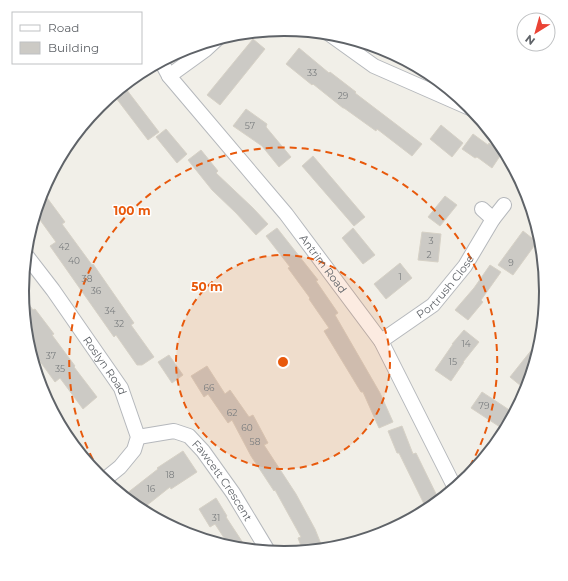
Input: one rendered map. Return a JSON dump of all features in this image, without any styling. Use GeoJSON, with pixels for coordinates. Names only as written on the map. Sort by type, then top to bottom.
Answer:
{"type":"FeatureCollection","features":[{"type":"Feature","properties":{"kind":"street"},"geometry":{"type":"LineString","coordinates":[[340,41],[374,66],[455,101]]}},
{"type":"Feature","properties":{"kind":"street"},"geometry":{"type":"LineString","coordinates":[[169,76],[209,47]]}},
{"type":"Feature","properties":{"kind":"street","name":"Antrim Road"},"geometry":{"type":"LineString","coordinates":[[164,66],[169,76],[286,214],[381,340],[451,483]]}},
{"type":"Feature","properties":{"kind":"street","name":"Portrush Close"},"geometry":{"type":"LineString","coordinates":[[381,340],[433,305],[465,266],[493,219],[504,205]]}},
{"type":"Feature","properties":{"kind":"street"},"geometry":{"type":"LineString","coordinates":[[482,209],[493,219]]}},
{"type":"Feature","properties":{"kind":"street","name":"Roslyn Road"},"geometry":{"type":"LineString","coordinates":[[31,261],[53,290],[121,388],[138,437]]}},
{"type":"Feature","properties":{"kind":"street","name":"Fawcett Crescent"},"geometry":{"type":"LineString","coordinates":[[138,437],[174,431],[189,436],[203,451],[233,493],[264,545]]}},
{"type":"Feature","properties":{"kind":"street"},"geometry":{"type":"LineString","coordinates":[[109,476],[120,467],[134,450],[138,437]]}},
{"type":"Feature","properties":{"kind":"building"},"geometry":{"type":"Polygon","coordinates":[[[253,39],[265,49],[220,105],[207,95],[253,39]]]}},
{"type":"Feature","properties":{"kind":"building"},"geometry":{"type":"Polygon","coordinates":[[[299,48],[329,73],[330,72],[422,144],[412,156],[377,129],[376,131],[343,108],[286,64],[299,48]]]}},
{"type":"Feature","properties":{"kind":"building"},"geometry":{"type":"Polygon","coordinates":[[[127,90],[159,132],[148,140],[116,99],[127,90]]]}},
{"type":"Feature","properties":{"kind":"building"},"geometry":{"type":"Polygon","coordinates":[[[246,109],[267,124],[266,127],[291,157],[279,167],[262,146],[233,126],[246,109]]]}},
{"type":"Feature","properties":{"kind":"building"},"geometry":{"type":"Polygon","coordinates":[[[441,125],[463,143],[452,157],[430,139],[441,125]]]}},
{"type":"Feature","properties":{"kind":"building"},"geometry":{"type":"Polygon","coordinates":[[[166,129],[187,154],[177,163],[156,137],[166,129]]]}},
{"type":"Feature","properties":{"kind":"building"},"geometry":{"type":"Polygon","coordinates":[[[473,134],[488,145],[489,143],[495,148],[500,156],[492,168],[477,157],[475,158],[462,149],[473,134]]]}},
{"type":"Feature","properties":{"kind":"building"},"geometry":{"type":"Polygon","coordinates":[[[201,150],[218,171],[216,173],[268,224],[256,235],[212,190],[188,160],[201,150]]]}},
{"type":"Feature","properties":{"kind":"building"},"geometry":{"type":"Polygon","coordinates":[[[313,156],[365,217],[354,226],[302,166],[313,156]]]}},
{"type":"Feature","properties":{"kind":"building"},"geometry":{"type":"Polygon","coordinates":[[[445,196],[457,205],[440,226],[428,217],[445,196]]]}},
{"type":"Feature","properties":{"kind":"building"},"geometry":{"type":"Polygon","coordinates":[[[47,197],[65,222],[62,224],[92,265],[93,264],[134,323],[131,325],[154,357],[142,365],[137,365],[116,335],[114,337],[50,246],[56,242],[40,220],[47,197]]]}},
{"type":"Feature","properties":{"kind":"building"},"geometry":{"type":"Polygon","coordinates":[[[277,228],[318,280],[316,281],[338,313],[335,315],[380,393],[393,422],[379,428],[363,392],[361,392],[324,331],[329,328],[309,299],[310,298],[288,268],[290,267],[266,236],[277,228]]]}},
{"type":"Feature","properties":{"kind":"building"},"geometry":{"type":"Polygon","coordinates":[[[353,228],[375,255],[363,264],[342,238],[353,228]]]}},
{"type":"Feature","properties":{"kind":"building"},"geometry":{"type":"Polygon","coordinates":[[[523,231],[534,239],[535,245],[513,275],[498,265],[523,231]]]}},
{"type":"Feature","properties":{"kind":"building"},"geometry":{"type":"Polygon","coordinates":[[[422,232],[441,234],[438,262],[418,260],[422,232]]]}},
{"type":"Feature","properties":{"kind":"building"},"geometry":{"type":"Polygon","coordinates":[[[400,263],[412,278],[386,299],[374,284],[400,263]]]}},
{"type":"Feature","properties":{"kind":"building"},"geometry":{"type":"Polygon","coordinates":[[[490,265],[501,272],[481,300],[483,302],[468,320],[455,310],[474,288],[490,265]]]}},
{"type":"Feature","properties":{"kind":"building"},"geometry":{"type":"Polygon","coordinates":[[[30,306],[33,310],[35,309],[54,334],[52,335],[97,397],[83,409],[60,378],[55,382],[39,361],[31,324],[30,306]]]}},
{"type":"Feature","properties":{"kind":"building"},"geometry":{"type":"Polygon","coordinates":[[[464,330],[479,342],[463,362],[451,381],[435,370],[452,344],[464,330]]]}},
{"type":"Feature","properties":{"kind":"building"},"geometry":{"type":"Polygon","coordinates":[[[532,350],[521,386],[510,377],[532,350]]]}},
{"type":"Feature","properties":{"kind":"building"},"geometry":{"type":"Polygon","coordinates":[[[169,355],[183,375],[172,383],[158,362],[169,355]]]}},
{"type":"Feature","properties":{"kind":"building"},"geometry":{"type":"Polygon","coordinates":[[[207,366],[225,394],[230,390],[249,417],[253,415],[268,443],[264,445],[296,494],[315,529],[320,543],[301,545],[298,538],[301,537],[275,490],[274,491],[251,456],[232,420],[228,423],[208,394],[204,397],[191,376],[207,366]]]}},
{"type":"Feature","properties":{"kind":"building"},"geometry":{"type":"Polygon","coordinates":[[[482,392],[509,410],[499,427],[471,408],[482,392]]]}},
{"type":"Feature","properties":{"kind":"building"},"geometry":{"type":"Polygon","coordinates":[[[402,426],[413,454],[416,453],[437,495],[424,504],[399,453],[397,453],[388,431],[402,426]]]}},
{"type":"Feature","properties":{"kind":"building"},"geometry":{"type":"Polygon","coordinates":[[[183,451],[197,472],[171,489],[170,487],[147,506],[128,492],[158,469],[157,468],[183,451]]]}},
{"type":"Feature","properties":{"kind":"building"},"geometry":{"type":"Polygon","coordinates":[[[216,498],[227,516],[226,517],[242,542],[225,539],[215,524],[210,527],[199,509],[216,498]]]}}]}
